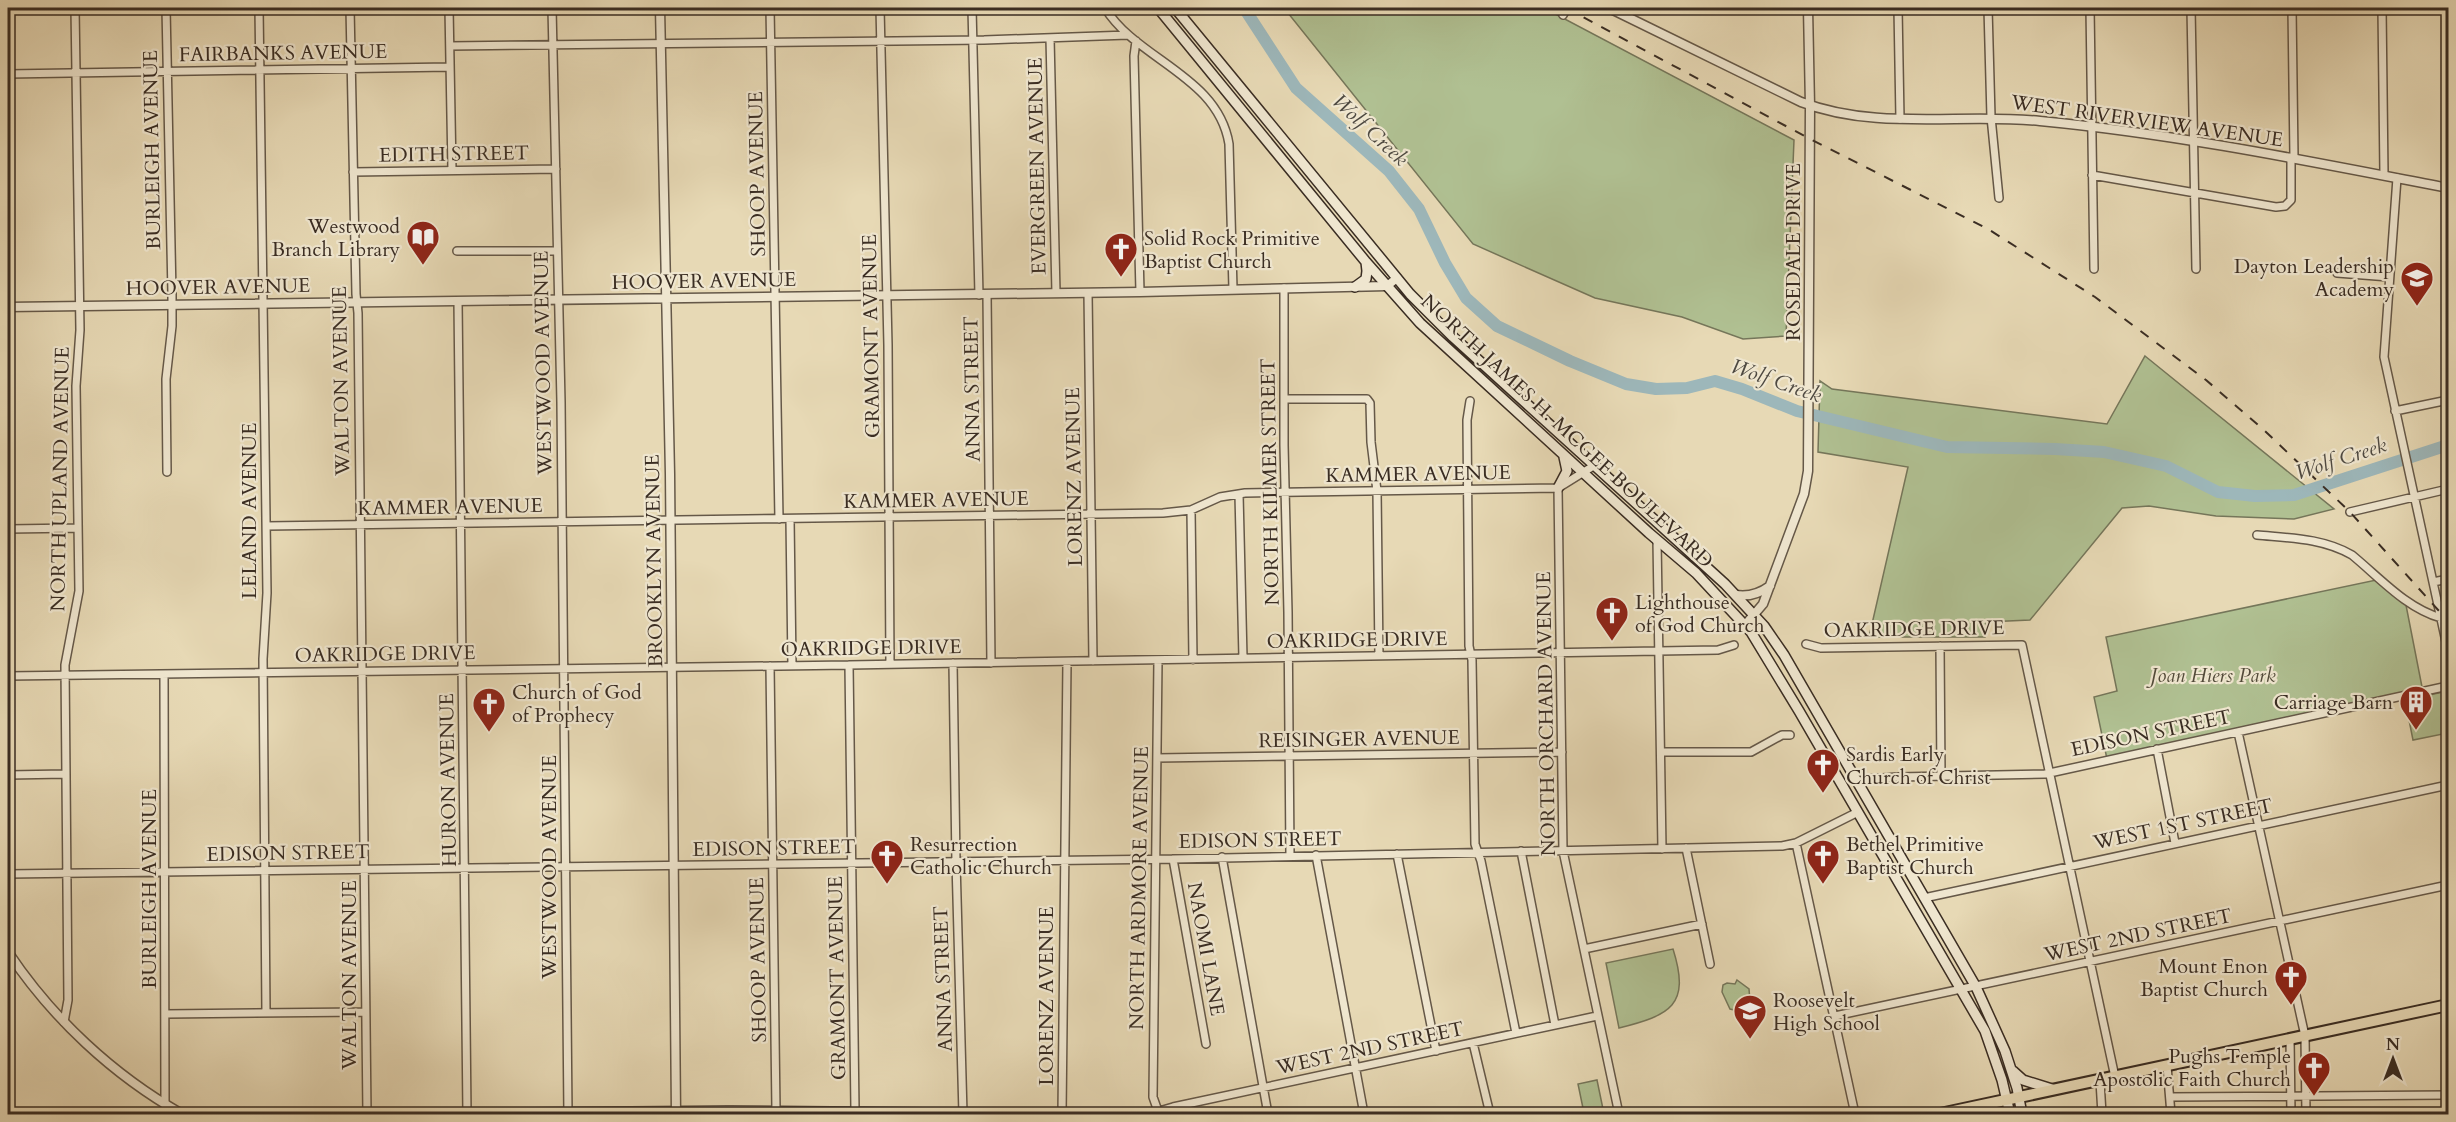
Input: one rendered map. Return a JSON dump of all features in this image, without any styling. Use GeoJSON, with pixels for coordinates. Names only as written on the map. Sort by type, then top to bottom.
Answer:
{"type":"FeatureCollection","features":[{"type":"Feature","properties":{"kind":"main road","name":"NORTH JAMES H. MCGEE BOULEVARD"},"geometry":{"type":"LineString","coordinates":[[1158,8],[1387,286],[1448,350],[1696,573],[1745,625],[1777,672],[1985,1031],[2010,1114]]}},
{"type":"Feature","properties":{"kind":"main road","name":"NORTH JAMES H. MCGEE BOULEVARD"},"geometry":{"type":"LineString","coordinates":[[1175,8],[1397,278],[1453,337],[1595,465],[1754,614],[1784,655],[1976,987],[1995,1025],[2011,1068],[2020,1097],[2022,1114]]}},
{"type":"Feature","properties":{"kind":"main road"},"geometry":{"type":"LineString","coordinates":[[1355,287],[1366,279],[1366,262]]}},
{"type":"Feature","properties":{"kind":"main road"},"geometry":{"type":"LineString","coordinates":[[1558,488],[1567,471],[1563,454]]}},
{"type":"Feature","properties":{"kind":"main road"},"geometry":{"type":"LineString","coordinates":[[1940,1114],[2448,1005]]}},
{"type":"Feature","properties":{"kind":"main road"},"geometry":{"type":"LineString","coordinates":[[2011,1068],[2023,1080],[2036,1086],[2057,1089]]}},
{"type":"Feature","properties":{"kind":"street","name":"NORTH UPLAND AVENUE"},"geometry":{"type":"LineString","coordinates":[[64,1022],[68,1010],[66,675],[68,642],[78,600],[76,386],[80,306],[75,8]]}},
{"type":"Feature","properties":{"kind":"street","name":"BURLEIGH AVENUE"},"geometry":{"type":"LineString","coordinates":[[166,8],[172,304],[166,379],[167,472]]}},
{"type":"Feature","properties":{"kind":"street","name":"LELAND AVENUE"},"geometry":{"type":"LineString","coordinates":[[258,8],[267,526],[264,672],[266,1013]]}},
{"type":"Feature","properties":{"kind":"street","name":"WALTON AVENUE"},"geometry":{"type":"LineString","coordinates":[[350,8],[361,524],[367,1114]]}},
{"type":"Feature","properties":{"kind":"street"},"geometry":{"type":"LineString","coordinates":[[449,8],[452,170]]}},
{"type":"Feature","properties":{"kind":"street","name":"WESTWOOD AVENUE"},"geometry":{"type":"LineString","coordinates":[[552,8],[559,300],[568,1113]]}},
{"type":"Feature","properties":{"kind":"street","name":"BROOKLYN AVENUE"},"geometry":{"type":"LineString","coordinates":[[660,8],[667,298],[676,1112]]}},
{"type":"Feature","properties":{"kind":"street","name":"SHOOP AVENUE"},"geometry":{"type":"LineString","coordinates":[[770,8],[777,297],[779,519]]}},
{"type":"Feature","properties":{"kind":"street","name":"GRAMONT AVENUE"},"geometry":{"type":"LineString","coordinates":[[880,8],[887,296],[890,664]]}},
{"type":"Feature","properties":{"kind":"street","name":"ANNA STREET"},"geometry":{"type":"LineString","coordinates":[[972,8],[990,516],[991,663]]}},
{"type":"Feature","properties":{"kind":"street"},"geometry":{"type":"LineString","coordinates":[[1105,8],[1128,35],[1205,95],[1224,122],[1229,144],[1233,289]]}},
{"type":"Feature","properties":{"kind":"street","name":"WEST RIVERVIEW AVENUE"},"geometry":{"type":"LineString","coordinates":[[1610,8],[1810,106],[1880,119],[1991,117],[2091,126],[2293,158],[2448,188]]}},
{"type":"Feature","properties":{"kind":"street","name":"ROSEDALE DRIVE"},"geometry":{"type":"LineString","coordinates":[[1745,625],[1763,604],[1804,494],[1809,449],[1808,8]]}},
{"type":"Feature","properties":{"kind":"street"},"geometry":{"type":"LineString","coordinates":[[1898,8],[1900,119]]}},
{"type":"Feature","properties":{"kind":"street"},"geometry":{"type":"LineString","coordinates":[[1988,8],[1991,117],[1999,198]]}},
{"type":"Feature","properties":{"kind":"street"},"geometry":{"type":"LineString","coordinates":[[2090,8],[2094,269]]}},
{"type":"Feature","properties":{"kind":"street"},"geometry":{"type":"LineString","coordinates":[[2191,8],[2196,270]]}},
{"type":"Feature","properties":{"kind":"street"},"geometry":{"type":"LineString","coordinates":[[2092,175],[2276,207],[2285,206],[2291,200],[2293,158],[2292,8]]}},
{"type":"Feature","properties":{"kind":"street"},"geometry":{"type":"LineString","coordinates":[[2382,8],[2384,175]]}},
{"type":"Feature","properties":{"kind":"street"},"geometry":{"type":"LineString","coordinates":[[450,46],[881,41],[1128,35]]}},
{"type":"Feature","properties":{"kind":"street","name":"EVERGREEN AVENUE"},"geometry":{"type":"LineString","coordinates":[[1050,38],[1056,293]]}},
{"type":"Feature","properties":{"kind":"street"},"geometry":{"type":"LineString","coordinates":[[1136,41],[1134,56],[1140,292]]}},
{"type":"Feature","properties":{"kind":"street","name":"FAIRBANKS AVENUE"},"geometry":{"type":"LineString","coordinates":[[8,74],[76,71],[450,67]]}},
{"type":"Feature","properties":{"kind":"street","name":"EDITH STREET"},"geometry":{"type":"LineString","coordinates":[[353,172],[556,169]]}},
{"type":"Feature","properties":{"kind":"street"},"geometry":{"type":"LineString","coordinates":[[2397,178],[2384,357],[2448,651]]}},
{"type":"Feature","properties":{"kind":"street"},"geometry":{"type":"LineString","coordinates":[[457,251],[557,251]]}},
{"type":"Feature","properties":{"kind":"street"},"geometry":{"type":"LineString","coordinates":[[2337,273],[2389,277]]}},
{"type":"Feature","properties":{"kind":"street"},"geometry":{"type":"LineString","coordinates":[[1387,286],[1397,278]]}},
{"type":"Feature","properties":{"kind":"street","name":"HOOVER AVENUE"},"geometry":{"type":"LineString","coordinates":[[8,307],[983,295],[1387,286]]}},
{"type":"Feature","properties":{"kind":"street","name":"NORTH KILMER STREET"},"geometry":{"type":"LineString","coordinates":[[1284,288],[1290,856]]}},
{"type":"Feature","properties":{"kind":"street","name":"LORENZ AVENUE"},"geometry":{"type":"LineString","coordinates":[[1088,293],[1093,661]]}},
{"type":"Feature","properties":{"kind":"street","name":"HURON AVENUE"},"geometry":{"type":"LineString","coordinates":[[458,301],[464,670],[467,1114]]}},
{"type":"Feature","properties":{"kind":"street"},"geometry":{"type":"LineString","coordinates":[[1284,399],[1369,400],[1377,491],[1379,656]]}},
{"type":"Feature","properties":{"kind":"street"},"geometry":{"type":"LineString","coordinates":[[2395,411],[2448,400]]}},
{"type":"Feature","properties":{"kind":"street"},"geometry":{"type":"LineString","coordinates":[[1470,401],[1467,420],[1469,646],[1475,844],[1516,1033]]}},
{"type":"Feature","properties":{"kind":"street","name":"KAMMER AVENUE"},"geometry":{"type":"LineString","coordinates":[[267,526],[890,518],[1191,510],[1211,500],[1239,494],[1558,488],[1595,465]]}},
{"type":"Feature","properties":{"kind":"street","name":"NORTH ORCHARD AVENUE"},"geometry":{"type":"LineString","coordinates":[[1558,488],[1563,851],[1619,1114]]}},
{"type":"Feature","properties":{"kind":"street"},"geometry":{"type":"LineString","coordinates":[[2350,512],[2448,489]]}},
{"type":"Feature","properties":{"kind":"street"},"geometry":{"type":"LineString","coordinates":[[1239,494],[1243,658]]}},
{"type":"Feature","properties":{"kind":"street"},"geometry":{"type":"LineString","coordinates":[[1191,510],[1193,660]]}},
{"type":"Feature","properties":{"kind":"street"},"geometry":{"type":"LineString","coordinates":[[789,519],[792,666]]}},
{"type":"Feature","properties":{"kind":"street"},"geometry":{"type":"LineString","coordinates":[[8,529],[78,528]]}},
{"type":"Feature","properties":{"kind":"street"},"geometry":{"type":"LineString","coordinates":[[2257,535],[2297,539],[2342,549],[2361,562],[2412,606],[2441,618]]}},
{"type":"Feature","properties":{"kind":"street"},"geometry":{"type":"LineString","coordinates":[[1657,540],[1662,849]]}},
{"type":"Feature","properties":{"kind":"street"},"geometry":{"type":"LineString","coordinates":[[2433,582],[2448,579]]}},
{"type":"Feature","properties":{"kind":"street"},"geometry":{"type":"LineString","coordinates":[[1736,595],[1746,597],[1760,593],[1770,586]]}},
{"type":"Feature","properties":{"kind":"street","name":"OAKRIDGE DRIVE"},"geometry":{"type":"LineString","coordinates":[[1806,644],[1821,648],[2022,645],[2049,773]]}},
{"type":"Feature","properties":{"kind":"street","name":"OAKRIDGE DRIVE"},"geometry":{"type":"LineString","coordinates":[[8,676],[1193,660],[1718,650],[1734,645]]}},
{"type":"Feature","properties":{"kind":"street"},"geometry":{"type":"LineString","coordinates":[[1940,646],[1941,776]]}},
{"type":"Feature","properties":{"kind":"street","name":"NORTH ARDMORE AVENUE"},"geometry":{"type":"LineString","coordinates":[[1158,660],[1153,1096],[1159,1113]]}},
{"type":"Feature","properties":{"kind":"street","name":"LORENZ AVENUE"},"geometry":{"type":"LineString","coordinates":[[1062,1114],[1067,662]]}},
{"type":"Feature","properties":{"kind":"street","name":"ANNA STREET"},"geometry":{"type":"LineString","coordinates":[[953,663],[963,1113]]}},
{"type":"Feature","properties":{"kind":"street","name":"GRAMONT AVENUE"},"geometry":{"type":"LineString","coordinates":[[849,665],[858,1112]]}},
{"type":"Feature","properties":{"kind":"street","name":"SHOOP AVENUE"},"geometry":{"type":"LineString","coordinates":[[770,666],[776,1110]]}},
{"type":"Feature","properties":{"kind":"street","name":"BURLEIGH AVENUE"},"geometry":{"type":"LineString","coordinates":[[164,674],[165,1105]]}},
{"type":"Feature","properties":{"kind":"street","name":"EDISON STREET"},"geometry":{"type":"LineString","coordinates":[[1857,782],[1867,779],[2049,773],[2448,686]]}},
{"type":"Feature","properties":{"kind":"street"},"geometry":{"type":"LineString","coordinates":[[2238,732],[2305,1036],[2306,1114]]}},
{"type":"Feature","properties":{"kind":"street"},"geometry":{"type":"LineString","coordinates":[[1661,752],[1751,752],[1782,735],[1790,735]]}},
{"type":"Feature","properties":{"kind":"street"},"geometry":{"type":"LineString","coordinates":[[2157,749],[2175,843]]}},
{"type":"Feature","properties":{"kind":"street","name":"REISINGER AVENUE"},"geometry":{"type":"LineString","coordinates":[[1157,758],[1562,752]]}},
{"type":"Feature","properties":{"kind":"street"},"geometry":{"type":"LineString","coordinates":[[2049,773],[2115,1077]]}},
{"type":"Feature","properties":{"kind":"street"},"geometry":{"type":"LineString","coordinates":[[8,775],[66,774]]}},
{"type":"Feature","properties":{"kind":"street","name":"WEST 1ST STREET"},"geometry":{"type":"LineString","coordinates":[[1924,898],[2448,785]]}},
{"type":"Feature","properties":{"kind":"street","name":"EDISON STREET"},"geometry":{"type":"LineString","coordinates":[[8,874],[1173,859],[1782,846],[1796,843],[1858,812]]}},
{"type":"Feature","properties":{"kind":"street"},"geometry":{"type":"LineString","coordinates":[[1796,843],[1855,1114]]}},
{"type":"Feature","properties":{"kind":"street"},"geometry":{"type":"LineString","coordinates":[[1686,848],[1710,964]]}},
{"type":"Feature","properties":{"kind":"street"},"geometry":{"type":"LineString","coordinates":[[1521,851],[1555,1025]]}},
{"type":"Feature","properties":{"kind":"street"},"geometry":{"type":"LineString","coordinates":[[1397,854],[1436,1051]]}},
{"type":"Feature","properties":{"kind":"street"},"geometry":{"type":"LineString","coordinates":[[1316,855],[1364,1114]]}},
{"type":"Feature","properties":{"kind":"street"},"geometry":{"type":"LineString","coordinates":[[1222,857],[1268,1114]]}},
{"type":"Feature","properties":{"kind":"street","name":"NAOMI LANE"},"geometry":{"type":"LineString","coordinates":[[1173,859],[1206,1044]]}},
{"type":"Feature","properties":{"kind":"street","name":"WEST 2ND STREET"},"geometry":{"type":"LineString","coordinates":[[1834,1016],[2448,885]]}},
{"type":"Feature","properties":{"kind":"street"},"geometry":{"type":"LineString","coordinates":[[1584,949],[1702,924]]}},
{"type":"Feature","properties":{"kind":"street"},"geometry":{"type":"LineString","coordinates":[[8,952],[32,987],[64,1022],[106,1062],[165,1105],[182,1114]]}},
{"type":"Feature","properties":{"kind":"street"},"geometry":{"type":"LineString","coordinates":[[166,1014],[365,1012]]}},
{"type":"Feature","properties":{"kind":"street","name":"WEST 2ND STREET"},"geometry":{"type":"LineString","coordinates":[[1149,1114],[1597,1016]]}},
{"type":"Feature","properties":{"kind":"street"},"geometry":{"type":"LineString","coordinates":[[2290,1039],[2291,1114]]}},
{"type":"Feature","properties":{"kind":"street"},"geometry":{"type":"LineString","coordinates":[[1473,1043],[1490,1114]]}},
{"type":"Feature","properties":{"kind":"street"},"geometry":{"type":"LineString","coordinates":[[2167,1066],[2171,1114]]}},
{"type":"Feature","properties":{"kind":"street"},"geometry":{"type":"LineString","coordinates":[[2100,1081],[2102,1114]]}},
{"type":"Feature","properties":{"kind":"street"},"geometry":{"type":"LineString","coordinates":[[2171,1097],[2448,1095]]}},
{"type":"Feature","properties":{"kind":"street"},"geometry":{"type":"LineString","coordinates":[[326,1114],[757,1112],[776,1110],[1117,1114]]}},
{"type":"Feature","properties":{"kind":"green space"},"geometry":{"type":"Polygon","coordinates":[[[1284,8],[1544,8],[1794,140],[1786,336],[1743,339],[1682,317],[1595,298],[1473,244],[1284,8]]]}},
{"type":"Feature","properties":{"kind":"green space"},"geometry":{"type":"Polygon","coordinates":[[[2145,356],[2334,509],[2294,519],[2216,516],[2149,506],[2122,508],[2030,620],[1986,622],[1985,637],[1869,637],[1908,467],[1818,452],[1820,381],[1832,389],[2107,424],[2145,356]]]}},
{"type":"Feature","properties":{"kind":"green space","name":"Joan Hiers Park"},"geometry":{"type":"Polygon","coordinates":[[[2381,579],[2405,600],[2423,692],[2107,759],[2094,697],[2117,691],[2106,637],[2381,579]]]}},
{"type":"Feature","properties":{"kind":"green space"},"geometry":{"type":"Polygon","coordinates":[[[2448,691],[2448,733],[2413,740],[2405,700],[2448,691]]]}},
{"type":"Feature","properties":{"kind":"green space"},"geometry":{"type":"Polygon","coordinates":[[[1673,949],[1679,984],[1677,996],[1672,1005],[1651,1018],[1619,1028],[1606,963],[1673,949]]]}},
{"type":"Feature","properties":{"kind":"green space"},"geometry":{"type":"Polygon","coordinates":[[[1737,980],[1749,989],[1750,1001],[1734,1010],[1730,1009],[1722,992],[1723,985],[1735,984],[1737,980]]]}},
{"type":"Feature","properties":{"kind":"green space"},"geometry":{"type":"Polygon","coordinates":[[[1597,1080],[1603,1109],[1584,1113],[1578,1084],[1597,1080]]]}},
{"type":"Feature","properties":{"kind":"waterway","name":"Wolf Creek"},"geometry":{"type":"LineString","coordinates":[[1244,8],[1296,88],[1389,171],[1419,209],[1445,263],[1466,298],[1497,326],[1570,361],[1626,384],[1656,389],[1687,388],[1715,381],[1797,411],[1947,447],[2104,452],[2166,466],[2218,492],[2255,496],[2294,495],[2448,445]]}},
{"type":"Feature","properties":{"kind":"railway"},"geometry":{"type":"LineString","coordinates":[[1566,8],[1810,139],[1988,229],[2095,297],[2206,380],[2265,431],[2350,512],[2448,621]]}},
{"type":"Feature","properties":{"kind":"place","name":"Westwood Branch Library"},"geometry":{"type":"Point","coordinates":[423,266]}},
{"type":"Feature","properties":{"kind":"place","name":"Solid Rock Primitive Baptist Church"},"geometry":{"type":"Point","coordinates":[1121,278]}},
{"type":"Feature","properties":{"kind":"place","name":"Dayton Leadership Academy"},"geometry":{"type":"Point","coordinates":[2417,307]}},
{"type":"Feature","properties":{"kind":"place","name":"Lighthouse of God Church"},"geometry":{"type":"Point","coordinates":[1612,642]}},
{"type":"Feature","properties":{"kind":"place","name":"Carriage Barn"},"geometry":{"type":"Point","coordinates":[2416,731]}},
{"type":"Feature","properties":{"kind":"place","name":"Church of God of Prophecy"},"geometry":{"type":"Point","coordinates":[489,733]}},
{"type":"Feature","properties":{"kind":"place","name":"Sardis Early Church of Christ"},"geometry":{"type":"Point","coordinates":[1823,794]}},
{"type":"Feature","properties":{"kind":"place","name":"Resurrection Catholic Church"},"geometry":{"type":"Point","coordinates":[887,885]}},
{"type":"Feature","properties":{"kind":"place","name":"Bethel Primitive Baptist Church"},"geometry":{"type":"Point","coordinates":[1823,885]}},
{"type":"Feature","properties":{"kind":"place","name":"Mount Enon Baptist Church"},"geometry":{"type":"Point","coordinates":[2291,1006]}},
{"type":"Feature","properties":{"kind":"place","name":"Roosevelt High School"},"geometry":{"type":"Point","coordinates":[1750,1040]}},
{"type":"Feature","properties":{"kind":"place","name":"Pughs Temple Apostolic Faith Church"},"geometry":{"type":"Point","coordinates":[2314,1097]}}]}
